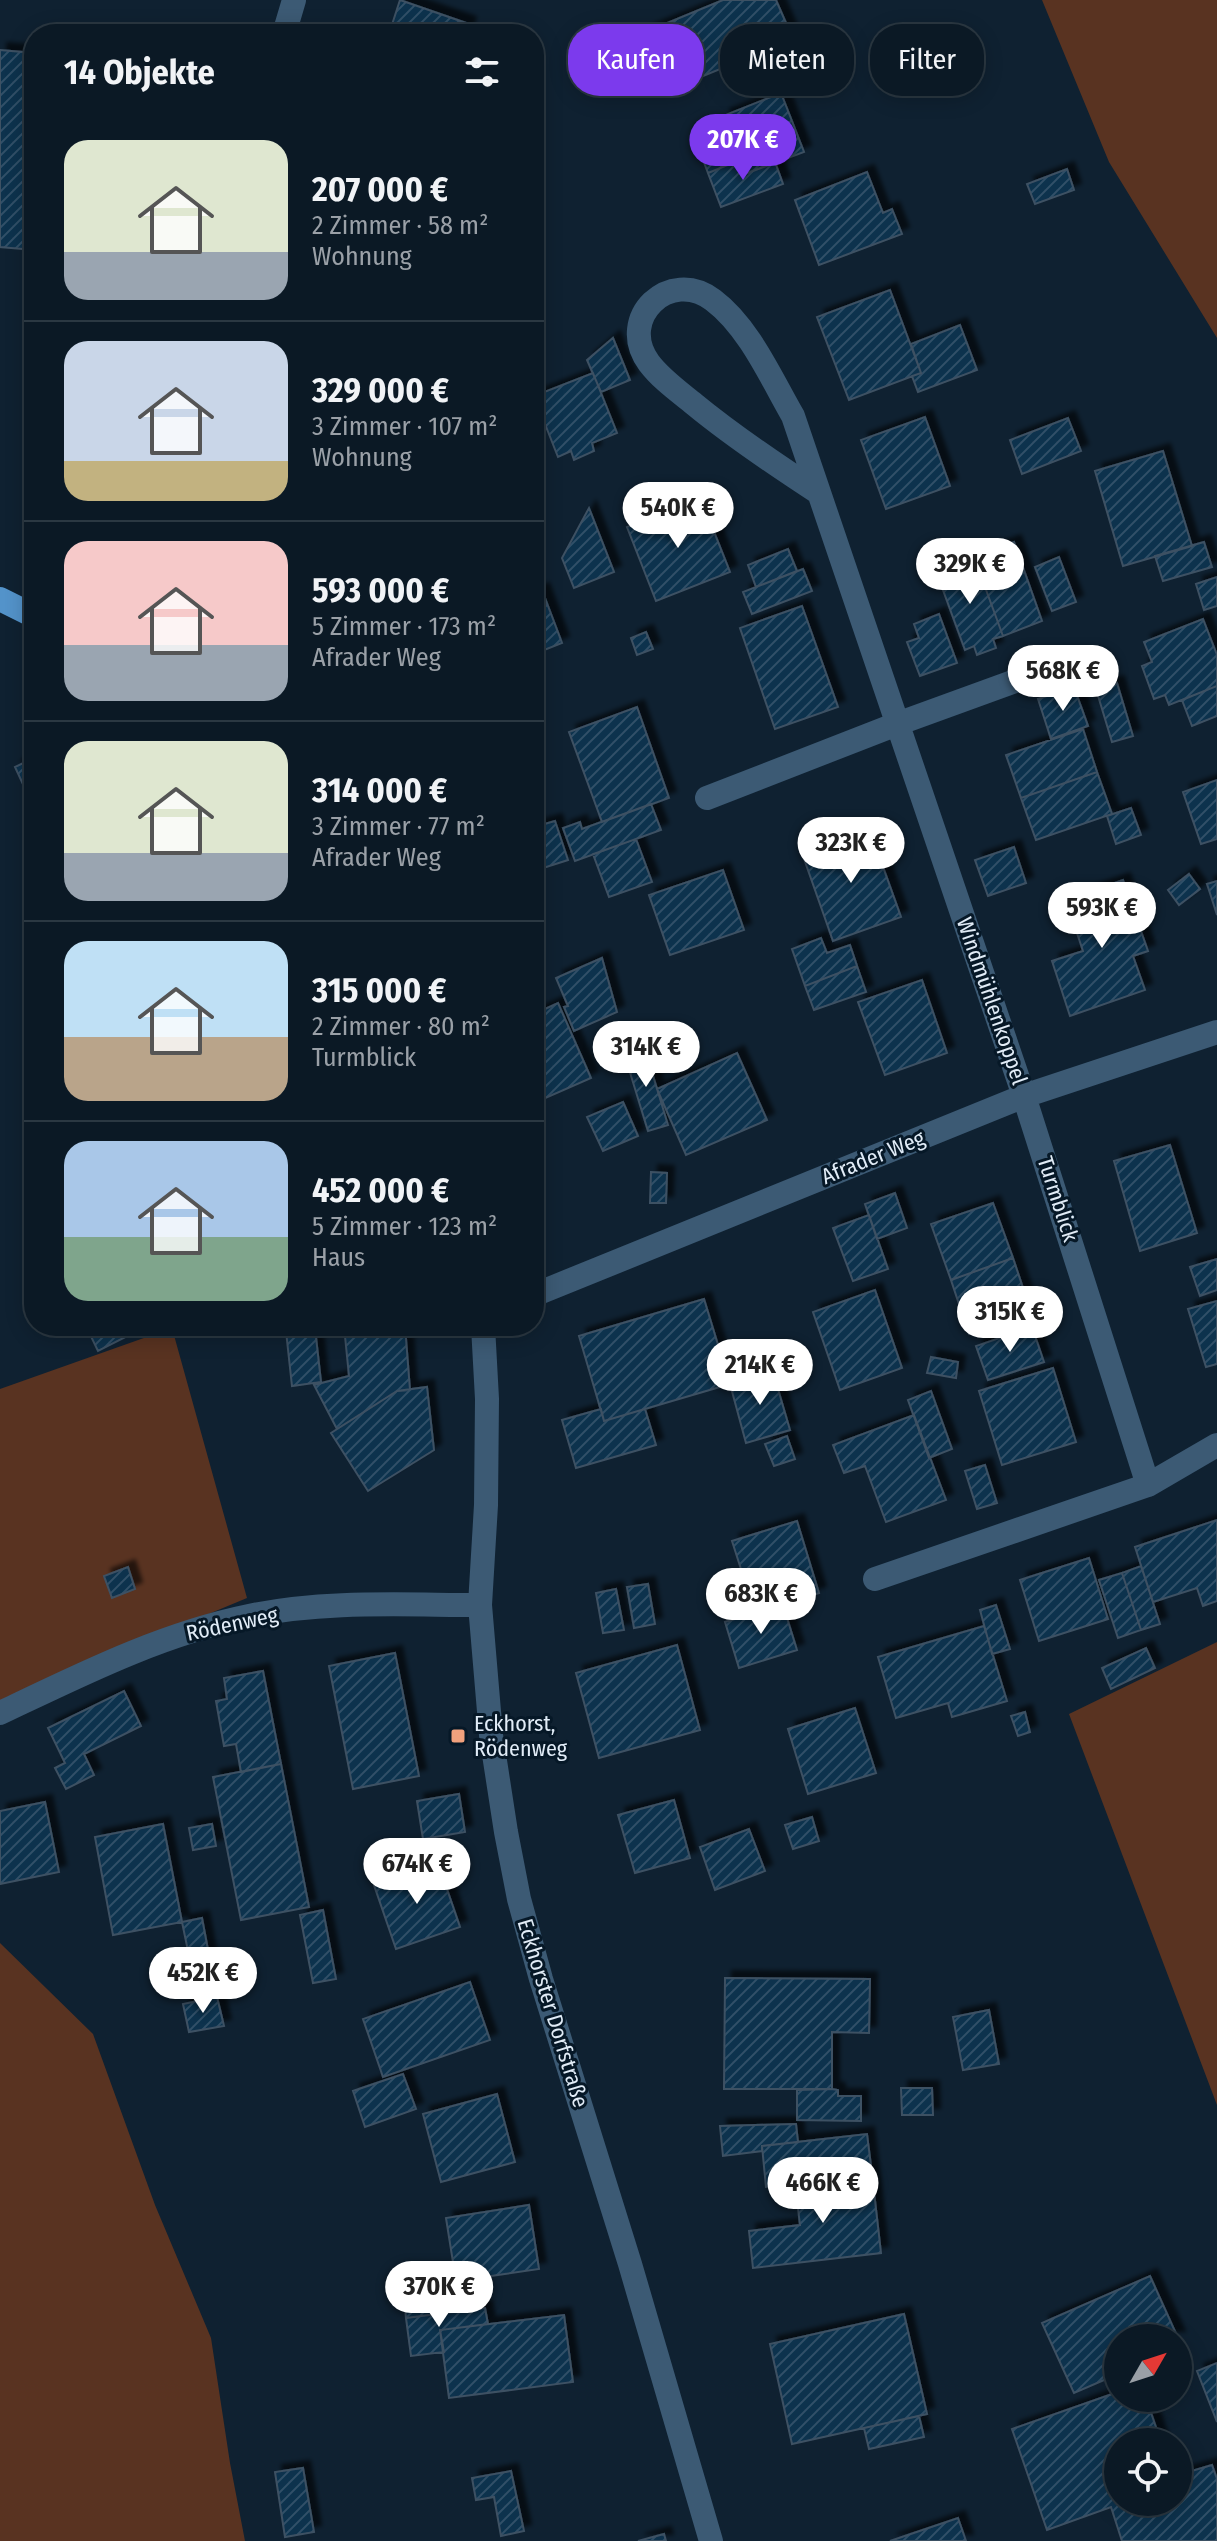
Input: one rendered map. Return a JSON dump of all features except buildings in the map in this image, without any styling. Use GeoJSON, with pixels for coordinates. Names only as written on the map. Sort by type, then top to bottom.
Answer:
{"type":"FeatureCollection","features":[{"type":"Feature","properties":{"kind":"main road"},"geometry":{"type":"LineString","coordinates":[[0,599],[24,611]]}},
{"type":"Feature","properties":{"kind":"street"},"geometry":{"type":"LineString","coordinates":[[287,24],[294,0]]}},
{"type":"Feature","properties":{"kind":"street","name":"Windmühlenkoppel"},"geometry":{"type":"LineString","coordinates":[[819,493],[748,446],[666,382],[647,360],[637,334],[645,308],[668,291],[684,288],[713,299],[748,337],[793,416],[1024,1096]]}},
{"type":"Feature","properties":{"kind":"street"},"geometry":{"type":"LineString","coordinates":[[707,798],[1081,657]]}},
{"type":"Feature","properties":{"kind":"street","name":"Afrader Weg"},"geometry":{"type":"LineString","coordinates":[[544,1291],[1024,1096],[1217,1032]]}},
{"type":"Feature","properties":{"kind":"street","name":"Turmblick"},"geometry":{"type":"LineString","coordinates":[[1024,1096],[1148,1485]]}},
{"type":"Feature","properties":{"kind":"street","name":"Eckhorster Dorfstraße"},"geometry":{"type":"LineString","coordinates":[[484,1336],[487,1399],[486,1490],[480,1605],[491,1735],[519,1899],[711,2541]]}},
{"type":"Feature","properties":{"kind":"street"},"geometry":{"type":"LineString","coordinates":[[875,1579],[1148,1485],[1217,1445]]}},
{"type":"Feature","properties":{"kind":"street","name":"Rödenweg"},"geometry":{"type":"LineString","coordinates":[[0,1713],[166,1639],[250,1616],[333,1606],[480,1605]]}},
{"type":"Feature","properties":{"kind":"shaded area"},"geometry":{"type":"Polygon","coordinates":[[[1042,0],[1217,0],[1217,338],[1109,162],[1042,0]]]}},
{"type":"Feature","properties":{"kind":"shaded area"},"geometry":{"type":"Polygon","coordinates":[[[149,1336],[174,1336],[247,1598],[50,1680],[0,1713],[0,1389],[149,1336]]]}},
{"type":"Feature","properties":{"kind":"shaded area"},"geometry":{"type":"Polygon","coordinates":[[[1217,1642],[1217,2105],[1069,1714],[1217,1642]]]}},
{"type":"Feature","properties":{"kind":"shaded area"},"geometry":{"type":"Polygon","coordinates":[[[0,1943],[93,2034],[155,2205],[211,2338],[245,2541],[0,2541],[0,1943]]]}},
{"type":"Feature","properties":{"kind":"place","name":"Eckhorst, Rödenweg"},"geometry":{"type":"Point","coordinates":[458,1736]}}]}
